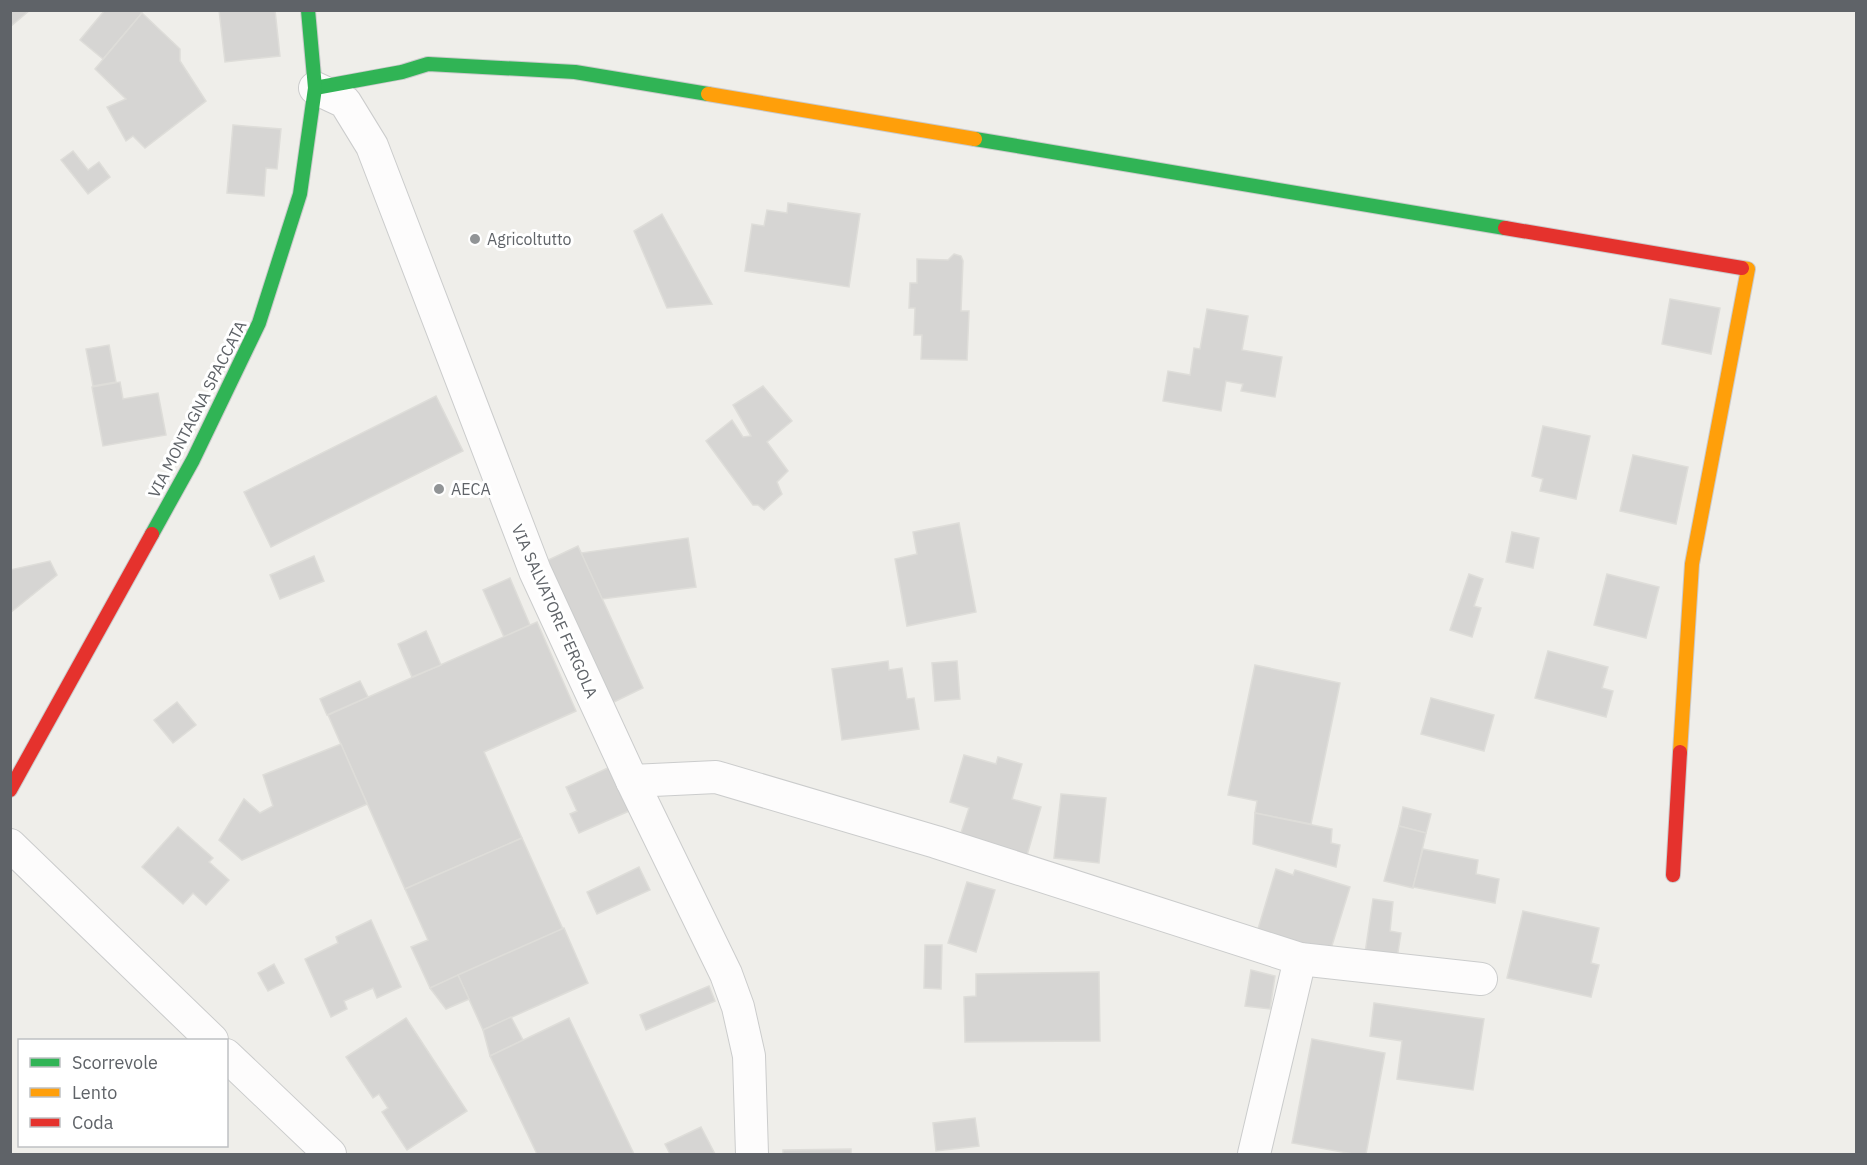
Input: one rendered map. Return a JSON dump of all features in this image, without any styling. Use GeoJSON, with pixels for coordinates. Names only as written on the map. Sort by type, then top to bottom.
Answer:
{"type":"FeatureCollection","features":[{"type":"Feature","properties":{"kind":"street","name":"VIA MONTAGNA SPACCATA"},"geometry":{"type":"LineString","coordinates":[[10,790],[193,460],[259,324],[300,194],[315,88],[308,10]]}},
{"type":"Feature","properties":{"kind":"street"},"geometry":{"type":"LineString","coordinates":[[315,88],[402,72],[428,64],[575,72],[1748,268],[1692,564],[1673,875]]}},
{"type":"Feature","properties":{"kind":"street","name":"VIA SALVATORE FERGOLA"},"geometry":{"type":"LineString","coordinates":[[315,88],[345,102],[372,146],[534,571],[632,781],[726,974],[738,1007],[749,1056],[752,1155]]}},
{"type":"Feature","properties":{"kind":"street"},"geometry":{"type":"LineString","coordinates":[[632,781],[717,777],[936,842],[1300,959],[1481,979]]}},
{"type":"Feature","properties":{"kind":"street"},"geometry":{"type":"LineString","coordinates":[[10,845],[210,1039]]}},
{"type":"Feature","properties":{"kind":"street"},"geometry":{"type":"LineString","coordinates":[[1254,1155],[1300,959]]}},
{"type":"Feature","properties":{"kind":"street"},"geometry":{"type":"LineString","coordinates":[[228,1056],[330,1155]]}},
{"type":"Feature","properties":{"kind":"building"},"geometry":{"type":"Polygon","coordinates":[[[10,10],[30,10],[10,27],[10,10]]]}},
{"type":"Feature","properties":{"kind":"building"},"geometry":{"type":"Polygon","coordinates":[[[105,10],[139,10],[142,13],[103,59],[80,40],[105,10]]]}},
{"type":"Feature","properties":{"kind":"building"},"geometry":{"type":"Polygon","coordinates":[[[219,10],[275,10],[280,56],[225,62],[219,10]]]}},
{"type":"Feature","properties":{"kind":"building"},"geometry":{"type":"Polygon","coordinates":[[[142,13],[180,49],[180,61],[206,101],[145,148],[133,136],[126,141],[107,107],[126,99],[95,69],[142,13]]]}},
{"type":"Feature","properties":{"kind":"building"},"geometry":{"type":"Polygon","coordinates":[[[233,125],[281,129],[277,169],[266,168],[264,196],[227,193],[233,125]]]}},
{"type":"Feature","properties":{"kind":"building"},"geometry":{"type":"Polygon","coordinates":[[[73,151],[88,170],[99,162],[110,177],[88,194],[61,160],[73,151]]]}},
{"type":"Feature","properties":{"kind":"building"},"geometry":{"type":"Polygon","coordinates":[[[788,203],[860,214],[849,287],[745,271],[752,224],[764,226],[767,210],[787,213],[788,203]]]}},
{"type":"Feature","properties":{"kind":"building"},"geometry":{"type":"Polygon","coordinates":[[[662,214],[712,304],[667,308],[634,231],[662,214]]]}},
{"type":"Feature","properties":{"kind":"building"},"geometry":{"type":"Polygon","coordinates":[[[954,254],[961,256],[963,261],[961,311],[969,311],[967,360],[921,359],[922,335],[914,335],[915,308],[909,308],[910,283],[917,283],[917,259],[948,260],[954,254]]]}},
{"type":"Feature","properties":{"kind":"building"},"geometry":{"type":"Polygon","coordinates":[[[1670,299],[1720,308],[1711,354],[1662,344],[1670,299]]]}},
{"type":"Feature","properties":{"kind":"building"},"geometry":{"type":"Polygon","coordinates":[[[1207,309],[1248,316],[1242,350],[1282,357],[1275,397],[1241,391],[1243,384],[1226,381],[1221,411],[1163,401],[1168,371],[1190,375],[1194,348],[1200,349],[1207,309]]]}},
{"type":"Feature","properties":{"kind":"building"},"geometry":{"type":"Polygon","coordinates":[[[109,345],[116,382],[93,386],[86,349],[109,345]]]}},
{"type":"Feature","properties":{"kind":"building"},"geometry":{"type":"Polygon","coordinates":[[[120,382],[123,399],[158,393],[166,435],[103,446],[92,387],[120,382]]]}},
{"type":"Feature","properties":{"kind":"building"},"geometry":{"type":"Polygon","coordinates":[[[763,386],[792,421],[767,442],[788,471],[777,482],[782,494],[764,510],[758,505],[753,505],[706,441],[732,420],[743,437],[751,436],[733,405],[763,386]]]}},
{"type":"Feature","properties":{"kind":"building"},"geometry":{"type":"Polygon","coordinates":[[[436,396],[463,451],[271,547],[244,492],[436,396]]]}},
{"type":"Feature","properties":{"kind":"building"},"geometry":{"type":"Polygon","coordinates":[[[1543,426],[1590,436],[1576,499],[1540,491],[1543,479],[1532,476],[1543,426]]]}},
{"type":"Feature","properties":{"kind":"building"},"geometry":{"type":"Polygon","coordinates":[[[1633,455],[1688,467],[1676,524],[1620,511],[1633,455]]]}},
{"type":"Feature","properties":{"kind":"building"},"geometry":{"type":"Polygon","coordinates":[[[959,523],[976,612],[907,626],[895,559],[917,554],[913,532],[959,523]]]}},
{"type":"Feature","properties":{"kind":"building"},"geometry":{"type":"Polygon","coordinates":[[[1512,532],[1539,538],[1533,568],[1506,562],[1512,532]]]}},
{"type":"Feature","properties":{"kind":"building"},"geometry":{"type":"Polygon","coordinates":[[[688,538],[696,587],[602,599],[581,553],[688,538]]]}},
{"type":"Feature","properties":{"kind":"building"},"geometry":{"type":"Polygon","coordinates":[[[578,546],[643,688],[612,703],[546,561],[578,546]]]}},
{"type":"Feature","properties":{"kind":"building"},"geometry":{"type":"Polygon","coordinates":[[[314,556],[324,581],[280,599],[270,575],[314,556]]]}},
{"type":"Feature","properties":{"kind":"building"},"geometry":{"type":"Polygon","coordinates":[[[50,561],[57,575],[10,613],[10,570],[50,561]]]}},
{"type":"Feature","properties":{"kind":"building"},"geometry":{"type":"Polygon","coordinates":[[[1469,574],[1483,579],[1474,606],[1481,608],[1472,637],[1450,630],[1469,574]]]}},
{"type":"Feature","properties":{"kind":"building"},"geometry":{"type":"Polygon","coordinates":[[[1607,574],[1659,587],[1646,638],[1594,625],[1607,574]]]}},
{"type":"Feature","properties":{"kind":"building"},"geometry":{"type":"Polygon","coordinates":[[[510,578],[530,625],[504,637],[483,590],[510,578]]]}},
{"type":"Feature","properties":{"kind":"building"},"geometry":{"type":"Polygon","coordinates":[[[537,622],[576,711],[484,752],[522,838],[405,889],[328,715],[537,622]]]}},
{"type":"Feature","properties":{"kind":"building"},"geometry":{"type":"Polygon","coordinates":[[[426,631],[441,665],[412,677],[398,644],[426,631]]]}},
{"type":"Feature","properties":{"kind":"building"},"geometry":{"type":"Polygon","coordinates":[[[1548,651],[1608,667],[1602,688],[1613,691],[1606,717],[1535,698],[1548,651]]]}},
{"type":"Feature","properties":{"kind":"building"},"geometry":{"type":"Polygon","coordinates":[[[888,661],[889,670],[902,668],[907,699],[914,698],[919,729],[842,740],[832,669],[888,661]]]}},
{"type":"Feature","properties":{"kind":"building"},"geometry":{"type":"Polygon","coordinates":[[[957,661],[960,699],[935,701],[932,663],[957,661]]]}},
{"type":"Feature","properties":{"kind":"building"},"geometry":{"type":"Polygon","coordinates":[[[1255,665],[1340,683],[1311,824],[1255,813],[1257,801],[1228,795],[1255,665]]]}},
{"type":"Feature","properties":{"kind":"building"},"geometry":{"type":"Polygon","coordinates":[[[360,681],[368,697],[327,715],[320,699],[360,681]]]}},
{"type":"Feature","properties":{"kind":"building"},"geometry":{"type":"Polygon","coordinates":[[[1431,698],[1494,715],[1484,751],[1421,734],[1431,698]]]}},
{"type":"Feature","properties":{"kind":"building"},"geometry":{"type":"Polygon","coordinates":[[[177,702],[196,725],[173,743],[154,720],[177,702]]]}},
{"type":"Feature","properties":{"kind":"building"},"geometry":{"type":"Polygon","coordinates":[[[341,744],[367,804],[242,860],[219,840],[244,799],[260,813],[273,806],[263,775],[341,744]]]}},
{"type":"Feature","properties":{"kind":"building"},"geometry":{"type":"Polygon","coordinates":[[[964,755],[996,764],[998,757],[1022,764],[1012,799],[1041,807],[1025,862],[958,842],[969,808],[950,802],[964,755]]]}},
{"type":"Feature","properties":{"kind":"building"},"geometry":{"type":"Polygon","coordinates":[[[610,767],[629,811],[579,833],[570,814],[577,811],[566,787],[610,767]]]}},
{"type":"Feature","properties":{"kind":"building"},"geometry":{"type":"Polygon","coordinates":[[[1061,794],[1106,798],[1099,863],[1054,858],[1061,794]]]}},
{"type":"Feature","properties":{"kind":"building"},"geometry":{"type":"Polygon","coordinates":[[[1403,807],[1431,814],[1426,833],[1399,826],[1403,807]]]}},
{"type":"Feature","properties":{"kind":"building"},"geometry":{"type":"Polygon","coordinates":[[[1255,813],[1332,829],[1331,843],[1340,845],[1336,867],[1253,844],[1255,813]]]}},
{"type":"Feature","properties":{"kind":"building"},"geometry":{"type":"Polygon","coordinates":[[[1399,826],[1426,833],[1413,888],[1384,881],[1399,826]]]}},
{"type":"Feature","properties":{"kind":"building"},"geometry":{"type":"Polygon","coordinates":[[[178,827],[213,858],[209,862],[229,880],[206,905],[193,893],[183,904],[142,867],[178,827]]]}},
{"type":"Feature","properties":{"kind":"building"},"geometry":{"type":"Polygon","coordinates":[[[522,838],[563,929],[430,988],[411,947],[428,940],[405,889],[522,838]]]}},
{"type":"Feature","properties":{"kind":"building"},"geometry":{"type":"Polygon","coordinates":[[[1423,849],[1478,860],[1476,874],[1499,879],[1495,903],[1413,887],[1423,849]]]}},
{"type":"Feature","properties":{"kind":"building"},"geometry":{"type":"Polygon","coordinates":[[[639,867],[650,890],[597,914],[587,892],[639,867]]]}},
{"type":"Feature","properties":{"kind":"building"},"geometry":{"type":"Polygon","coordinates":[[[1276,869],[1293,875],[1295,870],[1350,887],[1330,952],[1258,929],[1276,869]]]}},
{"type":"Feature","properties":{"kind":"building"},"geometry":{"type":"Polygon","coordinates":[[[967,882],[995,890],[976,952],[948,943],[967,882]]]}},
{"type":"Feature","properties":{"kind":"building"},"geometry":{"type":"Polygon","coordinates":[[[1373,899],[1393,902],[1390,931],[1401,933],[1397,958],[1365,953],[1373,899]]]}},
{"type":"Feature","properties":{"kind":"building"},"geometry":{"type":"Polygon","coordinates":[[[1523,911],[1599,928],[1591,963],[1599,965],[1591,997],[1507,978],[1523,911]]]}},
{"type":"Feature","properties":{"kind":"building"},"geometry":{"type":"Polygon","coordinates":[[[371,920],[401,987],[377,998],[373,988],[344,1001],[347,1009],[331,1017],[305,959],[338,943],[336,937],[371,920]]]}},
{"type":"Feature","properties":{"kind":"building"},"geometry":{"type":"Polygon","coordinates":[[[564,928],[588,983],[483,1030],[458,975],[564,928]]]}},
{"type":"Feature","properties":{"kind":"building"},"geometry":{"type":"Polygon","coordinates":[[[925,945],[942,945],[941,989],[924,988],[925,945]]]}},
{"type":"Feature","properties":{"kind":"building"},"geometry":{"type":"Polygon","coordinates":[[[274,964],[284,983],[268,991],[258,973],[274,964]]]}},
{"type":"Feature","properties":{"kind":"building"},"geometry":{"type":"Polygon","coordinates":[[[1251,970],[1275,976],[1270,1009],[1245,1006],[1251,970]]]}},
{"type":"Feature","properties":{"kind":"building"},"geometry":{"type":"Polygon","coordinates":[[[1099,972],[1100,1041],[965,1042],[964,997],[976,996],[976,974],[1099,972]]]}},
{"type":"Feature","properties":{"kind":"building"},"geometry":{"type":"Polygon","coordinates":[[[458,975],[469,999],[446,1009],[430,988],[458,975]]]}},
{"type":"Feature","properties":{"kind":"building"},"geometry":{"type":"Polygon","coordinates":[[[709,986],[715,1001],[646,1030],[640,1015],[709,986]]]}},
{"type":"Feature","properties":{"kind":"building"},"geometry":{"type":"Polygon","coordinates":[[[1374,1003],[1484,1019],[1473,1090],[1397,1079],[1402,1041],[1370,1036],[1374,1003]]]}},
{"type":"Feature","properties":{"kind":"building"},"geometry":{"type":"Polygon","coordinates":[[[511,1017],[523,1040],[490,1056],[483,1030],[511,1017]]]}},
{"type":"Feature","properties":{"kind":"building"},"geometry":{"type":"Polygon","coordinates":[[[406,1018],[467,1111],[407,1150],[382,1112],[388,1108],[379,1094],[373,1098],[346,1057],[406,1018]]]}},
{"type":"Feature","properties":{"kind":"building"},"geometry":{"type":"Polygon","coordinates":[[[569,1018],[634,1154],[537,1154],[490,1056],[569,1018]]]}},
{"type":"Feature","properties":{"kind":"building"},"geometry":{"type":"Polygon","coordinates":[[[1312,1039],[1385,1053],[1366,1154],[1353,1154],[1292,1143],[1312,1039]]]}},
{"type":"Feature","properties":{"kind":"building"},"geometry":{"type":"Polygon","coordinates":[[[975,1118],[979,1146],[936,1151],[933,1123],[975,1118]]]}},
{"type":"Feature","properties":{"kind":"building"},"geometry":{"type":"Polygon","coordinates":[[[701,1127],[715,1154],[670,1154],[665,1144],[701,1127]]]}},
{"type":"Feature","properties":{"kind":"building"},"geometry":{"type":"Polygon","coordinates":[[[851,1149],[851,1154],[783,1154],[783,1150],[851,1149]]]}},
{"type":"Feature","properties":{"kind":"traffic: fast"},"geometry":{"type":"LineString","coordinates":[[152,534],[193,460],[259,323],[300,194],[315,88],[308,10]]}},
{"type":"Feature","properties":{"kind":"traffic: fast"},"geometry":{"type":"LineString","coordinates":[[315,88],[402,72],[428,64],[575,72],[708,94]]}},
{"type":"Feature","properties":{"kind":"traffic: fast"},"geometry":{"type":"LineString","coordinates":[[975,139],[1505,228]]}},
{"type":"Feature","properties":{"kind":"traffic: slow"},"geometry":{"type":"LineString","coordinates":[[708,94],[975,139]]}},
{"type":"Feature","properties":{"kind":"traffic: slow"},"geometry":{"type":"LineString","coordinates":[[1680,752],[1692,564],[1748,269],[1742,268]]}},
{"type":"Feature","properties":{"kind":"traffic: jam"},"geometry":{"type":"LineString","coordinates":[[1505,228],[1742,268]]}},
{"type":"Feature","properties":{"kind":"traffic: jam"},"geometry":{"type":"LineString","coordinates":[[10,790],[152,534]]}},
{"type":"Feature","properties":{"kind":"traffic: jam"},"geometry":{"type":"LineString","coordinates":[[1673,875],[1680,752]]}},
{"type":"Feature","properties":{"kind":"place","name":"Agricoltutto"},"geometry":{"type":"Point","coordinates":[475,239]}},
{"type":"Feature","properties":{"kind":"place","name":"AECA"},"geometry":{"type":"Point","coordinates":[439,489]}}]}
